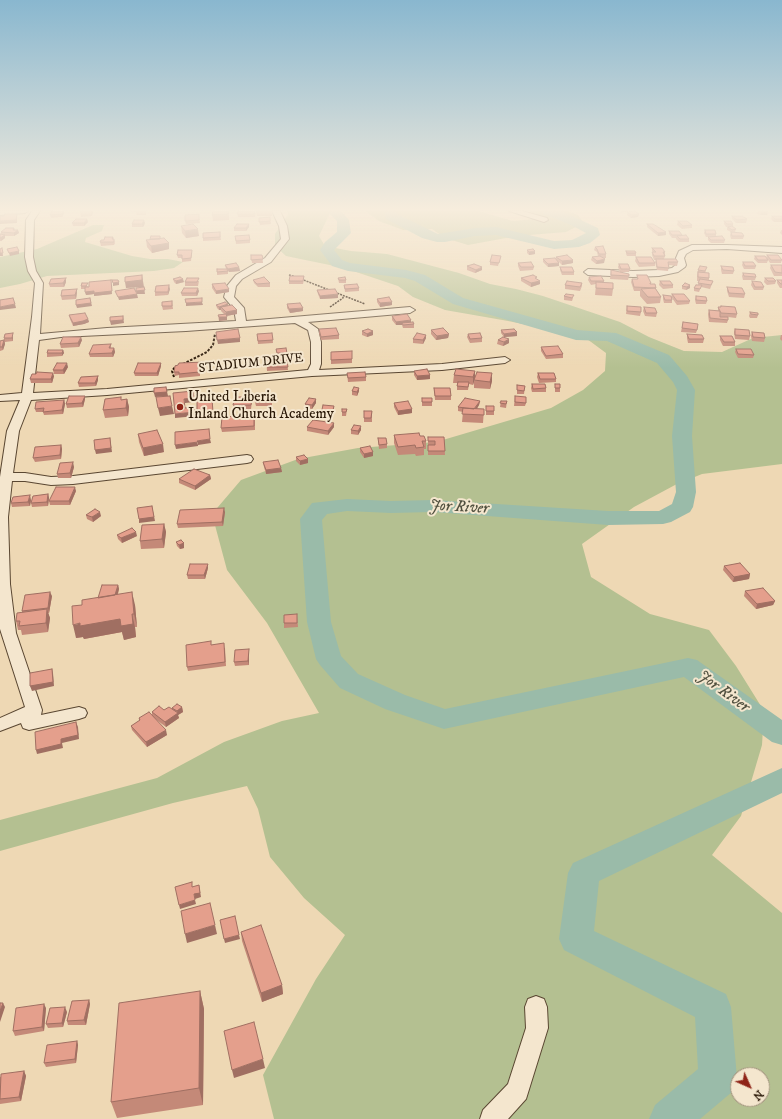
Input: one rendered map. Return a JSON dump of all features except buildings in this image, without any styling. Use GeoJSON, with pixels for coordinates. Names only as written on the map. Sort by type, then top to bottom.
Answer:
{"type":"FeatureCollection","features":[{"type":"Feature","properties":{"kind":"street"},"geometry":{"type":"LineString","coordinates":[[30,263],[32,271],[39,283],[34,338],[27,396],[13,430],[1,517],[3,584],[8,633],[34,710],[29,724],[79,713]]}},
{"type":"Feature","properties":{"kind":"street"},"geometry":{"type":"LineString","coordinates":[[241,324],[238,308],[229,297],[232,286],[239,277],[263,263]]}},
{"type":"Feature","properties":{"kind":"street"},"geometry":{"type":"LineString","coordinates":[[588,272],[634,274],[659,273],[675,270],[682,265],[681,263]]}},
{"type":"Feature","properties":{"kind":"street"},"geometry":{"type":"LineString","coordinates":[[34,338],[101,332],[217,326],[410,310]]}},
{"type":"Feature","properties":{"kind":"street"},"geometry":{"type":"LineString","coordinates":[[297,320],[313,329],[316,342],[316,364],[312,373]]}},
{"type":"Feature","properties":{"kind":"street","name":"STADIUM DRIVE"},"geometry":{"type":"LineString","coordinates":[[0,398],[172,386],[312,373],[434,367],[505,360]]}},
{"type":"Feature","properties":{"kind":"street"},"geometry":{"type":"LineString","coordinates":[[6,477],[25,477],[51,481],[72,480],[247,459]]}},
{"type":"Feature","properties":{"kind":"street"},"geometry":{"type":"LineString","coordinates":[[0,724],[34,710]]}},
{"type":"Feature","properties":{"kind":"street"},"geometry":{"type":"LineString","coordinates":[[492,1119],[518,1091],[537,1028],[536,1007]]}},
{"type":"Feature","properties":{"kind":"path"},"geometry":{"type":"LineString","coordinates":[[289,275],[332,290],[342,296],[376,308],[384,313]]}},
{"type":"Feature","properties":{"kind":"path"},"geometry":{"type":"LineString","coordinates":[[172,386],[174,377],[172,371],[176,366],[207,352],[213,345],[217,326]]}},
{"type":"Feature","properties":{"kind":"green space"},"geometry":{"type":"Polygon","coordinates":[[[0,263],[181,263],[174,268],[154,271],[47,276],[0,288],[0,263]]]}},
{"type":"Feature","properties":{"kind":"green space"},"geometry":{"type":"Polygon","coordinates":[[[321,263],[422,263],[459,273],[490,284],[543,296],[620,322],[649,337],[684,351],[722,352],[753,338],[782,335],[782,464],[702,474],[675,485],[634,507],[582,544],[591,577],[650,614],[709,630],[736,666],[764,711],[762,745],[741,816],[712,855],[782,913],[782,1119],[274,1119],[263,1075],[316,979],[345,935],[304,898],[270,857],[258,809],[247,786],[173,803],[0,851],[0,820],[157,778],[224,742],[282,721],[319,713],[267,623],[227,570],[212,514],[241,480],[298,459],[358,448],[436,442],[551,408],[583,390],[605,371],[606,353],[587,339],[562,332],[445,310],[413,297],[398,286],[344,268],[321,263]]]}},
{"type":"Feature","properties":{"kind":"waterway","name":"Jor River"},"geometry":{"type":"LineString","coordinates":[[338,263],[348,267],[406,274],[420,278],[458,301],[576,335],[610,336],[663,359],[681,380],[686,390],[682,436],[686,492],[682,507],[663,517],[608,518],[433,506],[391,507],[347,505],[320,508],[311,519],[319,622],[329,659],[349,681],[395,702],[444,719],[688,667],[782,734]]}},
{"type":"Feature","properties":{"kind":"waterway","name":"Jor River"},"geometry":{"type":"LineString","coordinates":[[669,1119],[718,1078],[713,1007],[576,939],[584,873],[782,780]]}},
{"type":"Feature","properties":{"kind":"place","name":"United Liberia Inland Church Academy"},"geometry":{"type":"Point","coordinates":[180,407]}}]}
